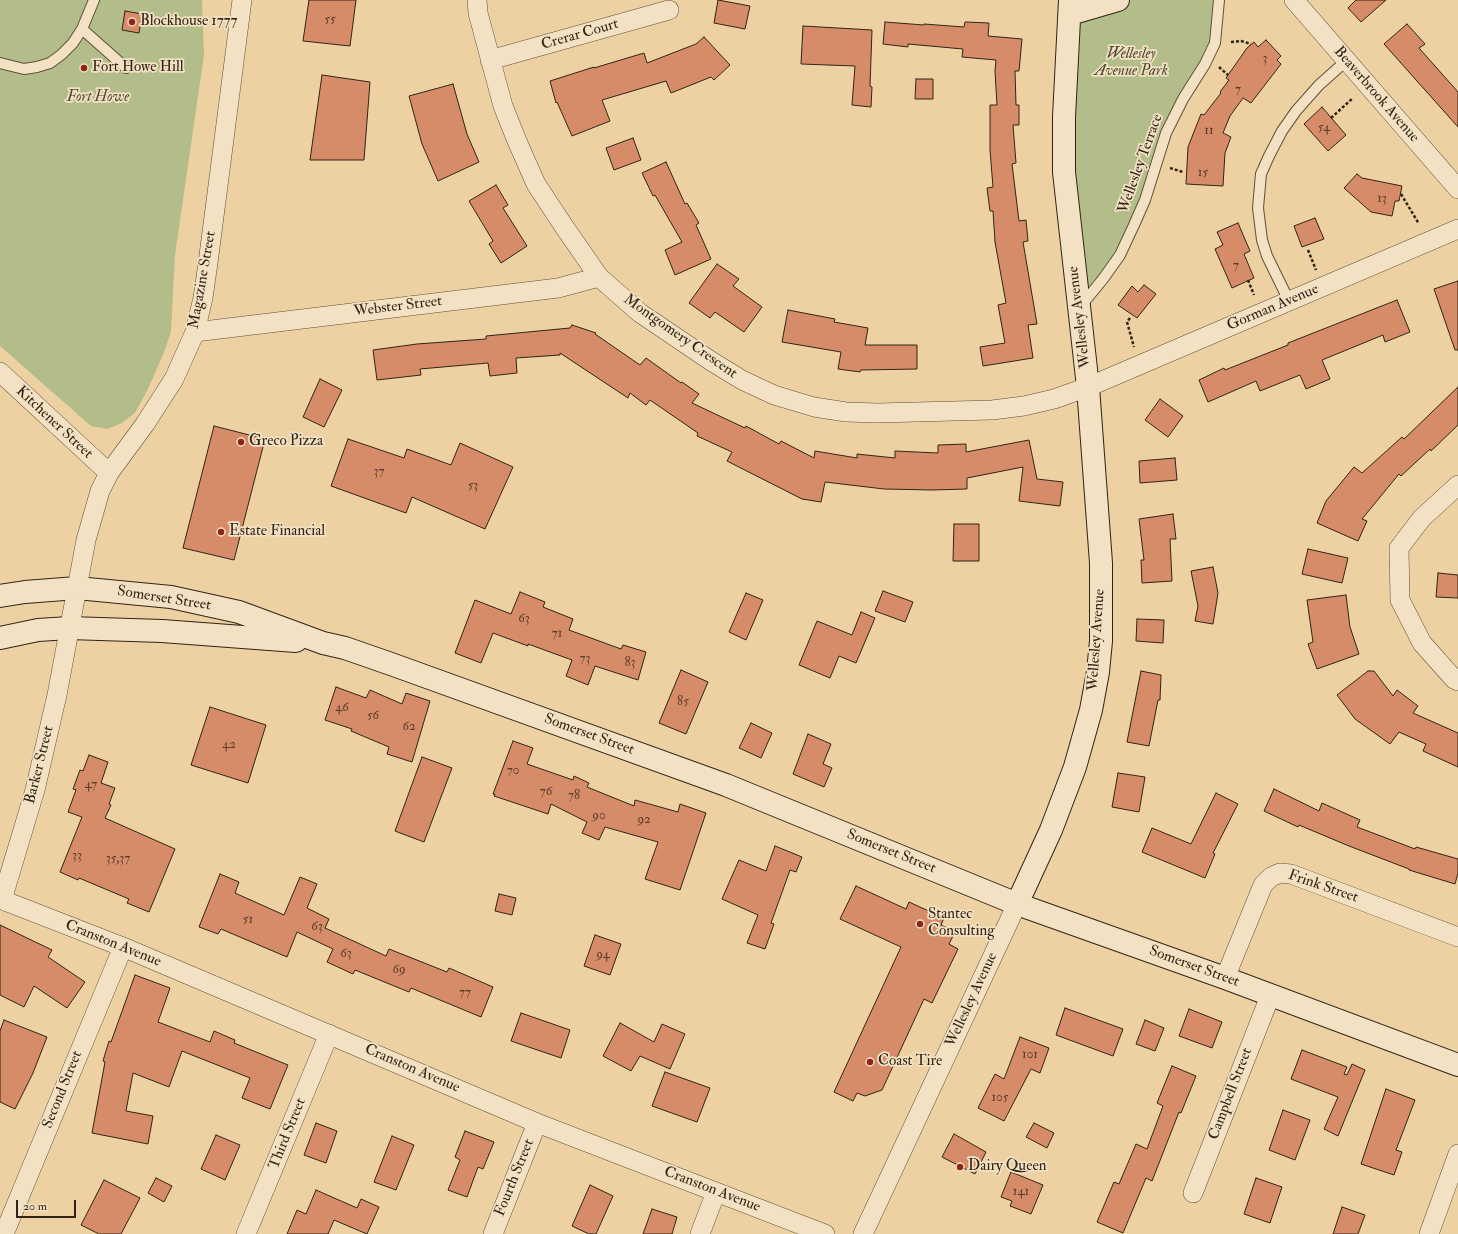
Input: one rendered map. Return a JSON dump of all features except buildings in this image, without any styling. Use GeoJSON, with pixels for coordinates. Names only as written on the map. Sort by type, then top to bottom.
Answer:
{"type":"FeatureCollection","features":[{"type":"Feature","properties":{"kind":"main road"},"geometry":{"type":"LineString","coordinates":[[1070,7],[1118,0]]}},
{"type":"Feature","properties":{"kind":"main road","name":"Wellesley Avenue"},"geometry":{"type":"LineString","coordinates":[[1017,904],[1051,830],[1075,767],[1091,710],[1098,672],[1102,607],[1101,563],[1088,387],[1064,172],[1064,117],[1070,7]]}},
{"type":"Feature","properties":{"kind":"main road","name":"Somerset Street"},"geometry":{"type":"LineString","coordinates":[[0,596],[25,592],[77,588],[171,597],[239,612],[323,643],[345,648],[726,785],[1017,904],[1225,978],[1458,1065]]}},
{"type":"Feature","properties":{"kind":"main road","name":"Somerset Street"},"geometry":{"type":"LineString","coordinates":[[0,638],[38,630],[69,628],[162,631],[323,643]]}},
{"type":"Feature","properties":{"kind":"street","name":"Magazine Street"},"geometry":{"type":"LineString","coordinates":[[69,628],[86,540],[100,491],[109,473],[162,398],[177,372],[195,332],[203,298],[207,270],[242,0]]}},
{"type":"Feature","properties":{"kind":"street","name":"Montgomery Crescent"},"geometry":{"type":"LineString","coordinates":[[477,0],[478,13],[503,106],[536,184],[599,278],[640,313],[711,362],[742,380],[774,395],[814,407],[846,412],[878,413],[992,410],[1024,406],[1054,399],[1088,387]]}},
{"type":"Feature","properties":{"kind":"street","name":"Beaverbrook Avenue"},"geometry":{"type":"LineString","coordinates":[[1294,0],[1458,189]]}},
{"type":"Feature","properties":{"kind":"street","name":"Crerar Court"},"geometry":{"type":"LineString","coordinates":[[490,60],[670,10]]}},
{"type":"Feature","properties":{"kind":"street","name":"Gorman Avenue"},"geometry":{"type":"LineString","coordinates":[[1088,387],[1458,229]]}},
{"type":"Feature","properties":{"kind":"street","name":"Webster Street"},"geometry":{"type":"LineString","coordinates":[[195,332],[558,288],[599,278]]}},
{"type":"Feature","properties":{"kind":"street","name":"Kitchener Street"},"geometry":{"type":"LineString","coordinates":[[0,372],[109,473]]}},
{"type":"Feature","properties":{"kind":"street"},"geometry":{"type":"LineString","coordinates":[[1458,485],[1422,518],[1399,548],[1400,600],[1422,643],[1454,679],[1458,681]]}},
{"type":"Feature","properties":{"kind":"street","name":"Barker Street"},"geometry":{"type":"LineString","coordinates":[[1,899],[35,790],[57,695],[69,628]]}},
{"type":"Feature","properties":{"kind":"street","name":"Frink Street"},"geometry":{"type":"LineString","coordinates":[[1225,978],[1263,885],[1271,877],[1280,873],[1291,874],[1458,937]]}},
{"type":"Feature","properties":{"kind":"street","name":"Cranston Avenue"},"geometry":{"type":"LineString","coordinates":[[1,899],[123,947],[537,1123],[825,1234]]}},
{"type":"Feature","properties":{"kind":"street","name":"Wellesley Avenue"},"geometry":{"type":"LineString","coordinates":[[863,1234],[1017,904]]}},
{"type":"Feature","properties":{"kind":"street","name":"Second Street"},"geometry":{"type":"LineString","coordinates":[[4,1234],[123,947]]}},
{"type":"Feature","properties":{"kind":"street","name":"Campbell Street"},"geometry":{"type":"LineString","coordinates":[[1193,1193],[1270,996]]}},
{"type":"Feature","properties":{"kind":"street","name":"Third Street"},"geometry":{"type":"LineString","coordinates":[[246,1234],[329,1034]]}},
{"type":"Feature","properties":{"kind":"street","name":"Fourth Street"},"geometry":{"type":"LineString","coordinates":[[493,1234],[537,1123]]}},
{"type":"Feature","properties":{"kind":"street"},"geometry":{"type":"LineString","coordinates":[[1429,1234],[1458,1154]]}},
{"type":"Feature","properties":{"kind":"street"},"geometry":{"type":"LineString","coordinates":[[700,1234],[716,1192]]}},
{"type":"Feature","properties":{"kind":"lane"},"geometry":{"type":"LineString","coordinates":[[0,63],[24,69],[50,63],[73,43],[82,29],[94,0]]}},
{"type":"Feature","properties":{"kind":"lane","name":"Wellesley Terrace"},"geometry":{"type":"LineString","coordinates":[[1079,308],[1103,279],[1120,255],[1145,200],[1166,133],[1183,99],[1205,64],[1215,43],[1219,0]]}},
{"type":"Feature","properties":{"kind":"lane"},"geometry":{"type":"LineString","coordinates":[[82,29],[126,68]]}},
{"type":"Feature","properties":{"kind":"lane"},"geometry":{"type":"LineString","coordinates":[[1289,301],[1276,277],[1262,240],[1258,208],[1261,174],[1268,156],[1282,130],[1296,111],[1319,85],[1346,60]]}},
{"type":"Feature","properties":{"kind":"path"},"geometry":{"type":"LineString","coordinates":[[1215,43],[1242,41],[1251,44]]}},
{"type":"Feature","properties":{"kind":"path"},"geometry":{"type":"LineString","coordinates":[[1331,118],[1368,85]]}},
{"type":"Feature","properties":{"kind":"path"},"geometry":{"type":"LineString","coordinates":[[1400,194],[1430,242]]}},
{"type":"Feature","properties":{"kind":"path"},"geometry":{"type":"LineString","coordinates":[[1130,318],[1127,322],[1139,365]]}},
{"type":"Feature","properties":{"kind":"green space","name":"Fort Howe"},"geometry":{"type":"Polygon","coordinates":[[[0,0],[202,0],[204,55],[175,255],[171,331],[165,350],[147,391],[135,413],[122,423],[107,429],[91,426],[0,346],[0,0]]]}},
{"type":"Feature","properties":{"kind":"green space","name":"Wellesley Avenue Park"},"geometry":{"type":"Polygon","coordinates":[[[1070,0],[1219,0],[1215,43],[1183,99],[1134,225],[1079,308],[1070,0]]]}},
{"type":"Feature","properties":{"kind":"place","name":"Blockhouse 1777"},"geometry":{"type":"Point","coordinates":[132,22]}},
{"type":"Feature","properties":{"kind":"place","name":"Fort Howe Hill"},"geometry":{"type":"Point","coordinates":[84,68]}},
{"type":"Feature","properties":{"kind":"place","name":"Greco Pizza"},"geometry":{"type":"Point","coordinates":[241,442]}},
{"type":"Feature","properties":{"kind":"place","name":"Estate Financial"},"geometry":{"type":"Point","coordinates":[221,532]}},
{"type":"Feature","properties":{"kind":"place","name":"Stantec Consulting"},"geometry":{"type":"Point","coordinates":[920,924]}},
{"type":"Feature","properties":{"kind":"place","name":"Coast Tire"},"geometry":{"type":"Point","coordinates":[870,1062]}},
{"type":"Feature","properties":{"kind":"place","name":"Dairy Queen"},"geometry":{"type":"Point","coordinates":[960,1167]}}]}
